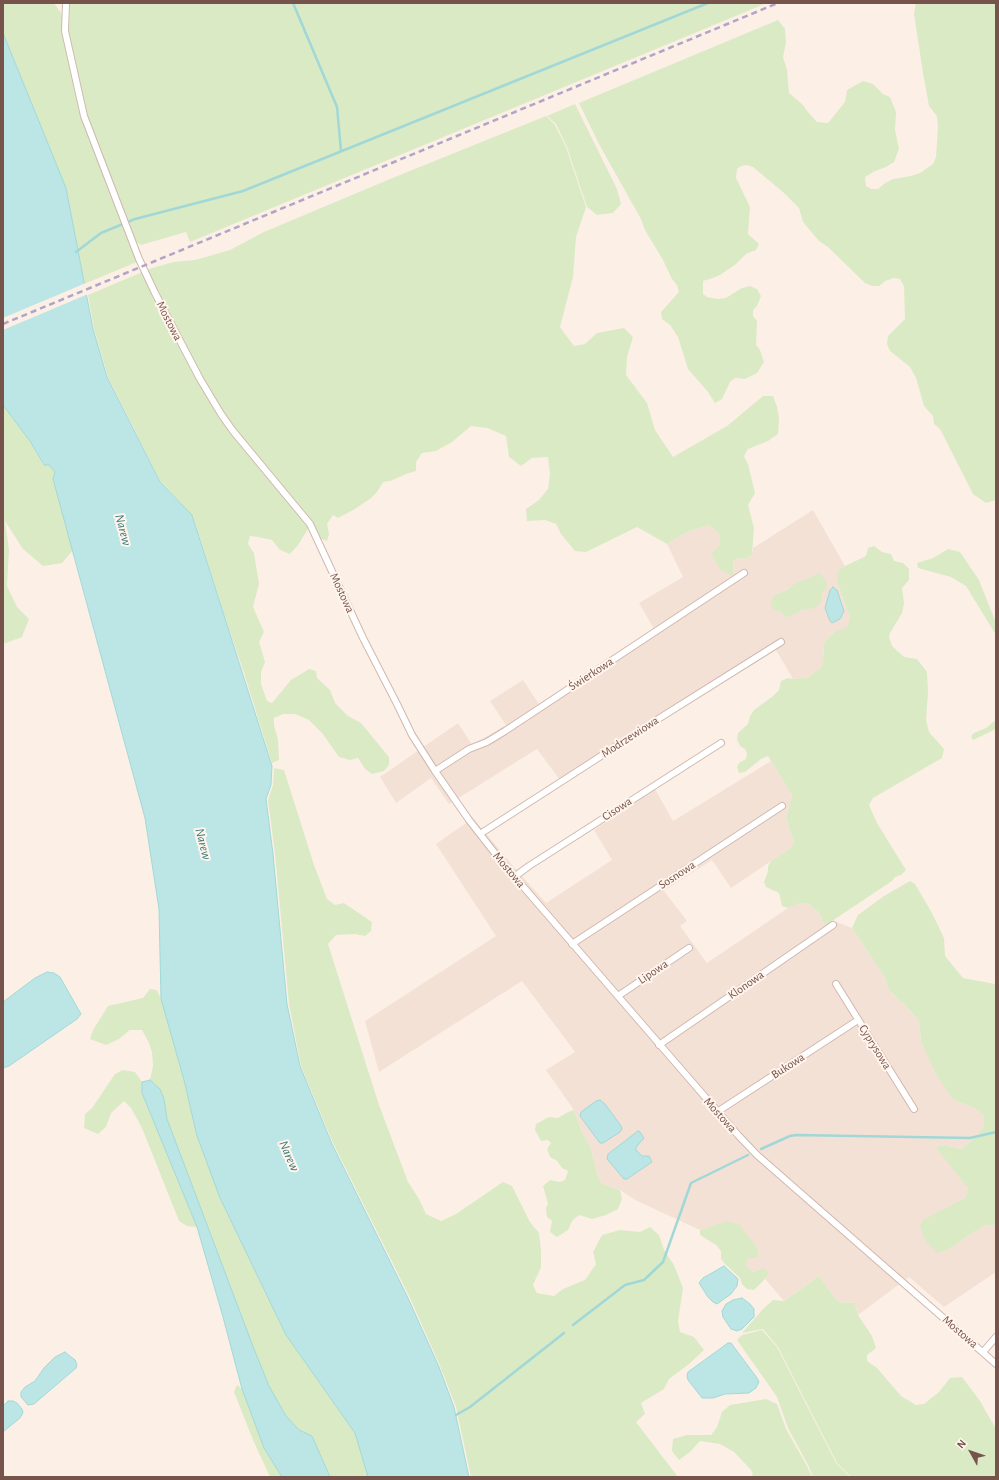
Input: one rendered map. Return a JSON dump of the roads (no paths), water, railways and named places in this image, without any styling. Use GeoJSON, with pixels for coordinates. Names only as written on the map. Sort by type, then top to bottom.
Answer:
{"type":"FeatureCollection","features":[{"type":"Feature","properties":{"kind":"street","name":"Mostowa"},"geometry":{"type":"LineString","coordinates":[[66,3],[65,31],[84,116],[148,279],[179,340],[221,414],[233,431],[310,524],[348,607],[412,735],[435,771],[480,834],[514,877],[717,1112],[757,1155],[996,1364]]}},
{"type":"Feature","properties":{"kind":"street","name":"Świerkowa"},"geometry":{"type":"LineString","coordinates":[[435,771],[469,750],[487,742],[505,731],[744,573]]}},
{"type":"Feature","properties":{"kind":"street","name":"Modrzewiowa"},"geometry":{"type":"LineString","coordinates":[[480,834],[655,720],[781,642]]}},
{"type":"Feature","properties":{"kind":"street","name":"Cisowa"},"geometry":{"type":"LineString","coordinates":[[514,877],[721,743]]}},
{"type":"Feature","properties":{"kind":"street","name":"Sosnowa"},"geometry":{"type":"LineString","coordinates":[[572,944],[782,806]]}},
{"type":"Feature","properties":{"kind":"street","name":"Klonowa"},"geometry":{"type":"LineString","coordinates":[[659,1045],[833,925]]}},
{"type":"Feature","properties":{"kind":"street","name":"Lipowa"},"geometry":{"type":"LineString","coordinates":[[618,996],[689,948]]}},
{"type":"Feature","properties":{"kind":"street","name":"Cyprysowa"},"geometry":{"type":"LineString","coordinates":[[836,984],[914,1109]]}},
{"type":"Feature","properties":{"kind":"street","name":"Bukowa"},"geometry":{"type":"LineString","coordinates":[[717,1112],[858,1020]]}},
{"type":"Feature","properties":{"kind":"street"},"geometry":{"type":"LineString","coordinates":[[983,1352],[996,1337]]}},
{"type":"Feature","properties":{"kind":"water","name":"Narew"},"geometry":{"type":"Polygon","coordinates":[[[3,33],[66,188],[93,329],[107,377],[160,482],[192,515],[272,766],[271,785],[266,799],[273,854],[287,1004],[300,1066],[332,1144],[408,1298],[439,1367],[454,1407],[469,1477],[368,1477],[355,1433],[286,1335],[220,1198],[197,1136],[184,1080],[161,999],[159,909],[145,818],[53,479],[55,472],[49,465],[44,465],[30,441],[3,405],[3,33]]]}},
{"type":"Feature","properties":{"kind":"water"},"geometry":{"type":"Polygon","coordinates":[[[833,587],[837,590],[844,611],[840,619],[832,623],[825,608],[830,590],[833,587]]]}},
{"type":"Feature","properties":{"kind":"water"},"geometry":{"type":"Polygon","coordinates":[[[47,972],[54,973],[60,977],[81,1014],[77,1019],[9,1066],[3,1068],[3,1002],[35,978],[47,972]]]}},
{"type":"Feature","properties":{"kind":"water"},"geometry":{"type":"Polygon","coordinates":[[[150,1080],[160,1089],[164,1099],[167,1119],[269,1386],[286,1416],[299,1430],[312,1436],[330,1477],[282,1477],[264,1448],[242,1389],[197,1227],[142,1093],[142,1082],[150,1080]]]}},
{"type":"Feature","properties":{"kind":"water"},"geometry":{"type":"Polygon","coordinates":[[[600,1100],[605,1104],[622,1129],[620,1132],[603,1143],[600,1143],[580,1116],[581,1112],[596,1101],[600,1100]]]}},
{"type":"Feature","properties":{"kind":"water"},"geometry":{"type":"Polygon","coordinates":[[[638,1131],[644,1138],[636,1147],[636,1150],[642,1156],[649,1156],[652,1162],[627,1179],[624,1179],[607,1159],[608,1154],[638,1131]]]}},
{"type":"Feature","properties":{"kind":"water"},"geometry":{"type":"Polygon","coordinates":[[[724,1266],[738,1279],[737,1286],[731,1294],[717,1304],[708,1297],[699,1283],[703,1278],[724,1266]]]}},
{"type":"Feature","properties":{"kind":"water"},"geometry":{"type":"Polygon","coordinates":[[[742,1298],[754,1309],[754,1317],[742,1329],[737,1331],[731,1329],[723,1317],[722,1311],[726,1304],[733,1300],[742,1298]]]}},
{"type":"Feature","properties":{"kind":"water"},"geometry":{"type":"Polygon","coordinates":[[[728,1343],[731,1343],[759,1382],[756,1388],[749,1393],[725,1394],[713,1398],[702,1398],[688,1380],[688,1372],[728,1343]]]}},
{"type":"Feature","properties":{"kind":"water"},"geometry":{"type":"Polygon","coordinates":[[[65,1352],[75,1360],[77,1365],[76,1368],[34,1404],[28,1405],[21,1397],[21,1392],[25,1387],[35,1381],[44,1368],[55,1357],[65,1352]]]}},
{"type":"Feature","properties":{"kind":"water"},"geometry":{"type":"Polygon","coordinates":[[[8,1401],[17,1403],[22,1409],[23,1413],[20,1418],[3,1432],[3,1406],[8,1401]]]}},
{"type":"Feature","properties":{"kind":"waterway"},"geometry":{"type":"LineString","coordinates":[[293,3],[337,107],[341,151]]}},
{"type":"Feature","properties":{"kind":"waterway"},"geometry":{"type":"LineString","coordinates":[[76,252],[101,233],[135,219],[243,191],[708,3]]}},
{"type":"Feature","properties":{"kind":"waterway"},"geometry":{"type":"LineString","coordinates":[[761,1149],[790,1136],[796,1135],[970,1138],[996,1132]]}},
{"type":"Feature","properties":{"kind":"waterway"},"geometry":{"type":"LineString","coordinates":[[573,1325],[625,1285],[644,1280],[663,1262],[691,1183],[748,1155]]}},
{"type":"Feature","properties":{"kind":"waterway"},"geometry":{"type":"LineString","coordinates":[[456,1415],[470,1407],[564,1333]]}},
{"type":"Feature","properties":{"kind":"railway"},"geometry":{"type":"LineString","coordinates":[[3,324],[778,3]]}}]}
